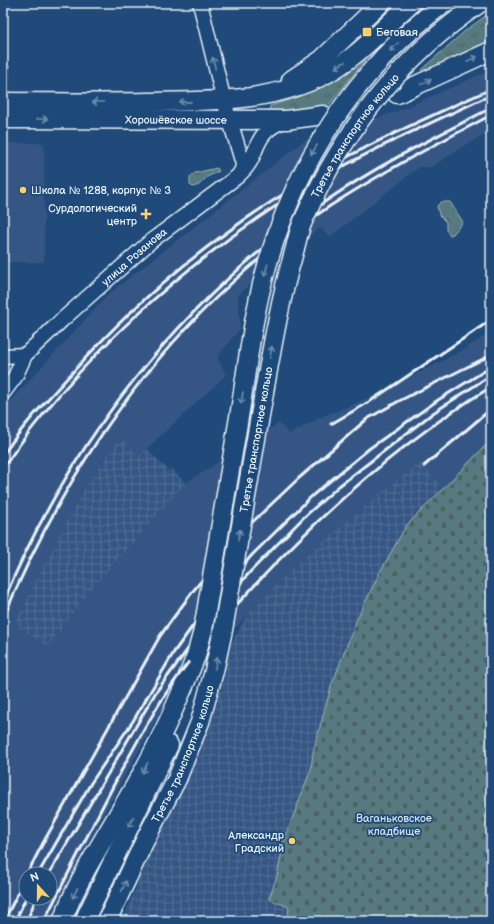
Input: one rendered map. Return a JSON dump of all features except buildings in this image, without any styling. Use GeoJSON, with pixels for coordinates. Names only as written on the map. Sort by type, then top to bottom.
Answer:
{"type":"FeatureCollection","features":[{"type":"Feature","properties":{"kind":"main road"},"geometry":{"type":"LineString","coordinates":[[224,101],[260,93],[276,87],[307,70],[334,49],[381,3]]}},
{"type":"Feature","properties":{"kind":"main road"},"geometry":{"type":"LineString","coordinates":[[224,101],[284,90],[312,81],[328,73],[357,53],[411,3]]}},
{"type":"Feature","properties":{"kind":"main road","name":"Третье транспортное кольцо"},"geometry":{"type":"LineString","coordinates":[[84,921],[124,834],[159,768],[187,693],[203,630],[251,345],[265,274],[283,218],[306,163],[340,109],[395,46],[444,3]]}},
{"type":"Feature","properties":{"kind":"main road","name":"Третье транспортное кольцо"},"geometry":{"type":"LineString","coordinates":[[107,921],[147,836],[177,779],[200,722],[214,671],[223,630],[272,348],[286,278],[303,220],[337,155],[359,120],[380,94],[426,46],[480,3]]}},
{"type":"Feature","properties":{"kind":"main road"},"geometry":{"type":"LineString","coordinates":[[397,94],[491,51]]}},
{"type":"Feature","properties":{"kind":"main road","name":"Хорошёвское шоссе"},"geometry":{"type":"LineString","coordinates":[[3,102],[224,101]]}},
{"type":"Feature","properties":{"kind":"main road"},"geometry":{"type":"LineString","coordinates":[[229,120],[286,120],[323,116]]}},
{"type":"Feature","properties":{"kind":"main road","name":"Хорошёвское шоссе"},"geometry":{"type":"LineString","coordinates":[[3,119],[229,120]]}},
{"type":"Feature","properties":{"kind":"main road"},"geometry":{"type":"LineString","coordinates":[[62,921],[84,872],[138,781],[174,713],[196,656]]}},
{"type":"Feature","properties":{"kind":"street"},"geometry":{"type":"LineString","coordinates":[[200,3],[224,101]]}},
{"type":"Feature","properties":{"kind":"street","name":"Хорошёвское шоссе"},"geometry":{"type":"LineString","coordinates":[[224,101],[229,120]]}},
{"type":"Feature","properties":{"kind":"street"},"geometry":{"type":"LineString","coordinates":[[229,120],[243,164],[243,168],[238,176]]}},
{"type":"Feature","properties":{"kind":"street","name":"улица Розанова"},"geometry":{"type":"LineString","coordinates":[[3,393],[15,377],[25,355],[114,272],[162,232],[238,176],[246,168],[262,135],[272,127],[286,120]]}},
{"type":"Feature","properties":{"kind":"street"},"geometry":{"type":"LineString","coordinates":[[3,356],[25,355]]}},
{"type":"Feature","properties":{"kind":"shaded area"},"geometry":{"type":"Polygon","coordinates":[[[491,70],[491,132],[463,146],[432,167],[419,167],[330,237],[320,228],[289,250],[238,295],[240,329],[217,357],[226,375],[139,456],[121,438],[88,482],[14,624],[48,647],[87,594],[186,483],[279,423],[289,434],[324,416],[371,397],[456,354],[491,332],[491,440],[443,489],[421,464],[293,567],[247,615],[161,711],[91,837],[51,921],[3,921],[3,409],[110,293],[309,137],[360,124],[398,111],[491,70]]]}},
{"type":"Feature","properties":{"kind":"shaded area","name":"Школа № 1288, корпус № 3"},"geometry":{"type":"Polygon","coordinates":[[[3,143],[44,143],[44,262],[3,262],[3,143]]]}},
{"type":"Feature","properties":{"kind":"shaded area"},"geometry":{"type":"Polygon","coordinates":[[[121,437],[139,456],[147,449],[169,471],[171,469],[186,483],[87,594],[48,647],[14,624],[88,482],[121,437]]]}},
{"type":"Feature","properties":{"kind":"shaded area"},"geometry":{"type":"Polygon","coordinates":[[[421,463],[443,489],[406,526],[380,572],[357,619],[331,687],[313,752],[311,769],[284,841],[277,876],[269,898],[289,907],[287,921],[123,921],[190,745],[210,683],[247,615],[293,567],[387,488],[421,463]]]}},
{"type":"Feature","properties":{"kind":"green space"},"geometry":{"type":"Polygon","coordinates":[[[491,12],[491,40],[423,72],[421,70],[465,31],[491,12]]]}},
{"type":"Feature","properties":{"kind":"green space"},"geometry":{"type":"Polygon","coordinates":[[[374,49],[328,106],[298,110],[269,111],[270,106],[292,99],[324,85],[374,49]]]}},
{"type":"Feature","properties":{"kind":"green space"},"geometry":{"type":"Polygon","coordinates":[[[3,66],[9,66],[9,81],[3,81],[3,66]]]}},
{"type":"Feature","properties":{"kind":"green space"},"geometry":{"type":"Polygon","coordinates":[[[217,168],[219,171],[207,177],[199,185],[193,187],[190,185],[190,177],[195,173],[217,168]]]}},
{"type":"Feature","properties":{"kind":"green space"},"geometry":{"type":"Polygon","coordinates":[[[441,202],[450,202],[463,222],[453,234],[450,235],[446,230],[446,222],[439,215],[437,206],[441,202]]]}},
{"type":"Feature","properties":{"kind":"green space","name":"Ваганьковское кладбище"},"geometry":{"type":"Polygon","coordinates":[[[491,440],[491,921],[287,921],[289,907],[269,899],[277,876],[284,841],[311,769],[313,752],[331,687],[357,619],[380,572],[406,526],[491,440]]]}},
{"type":"Feature","properties":{"kind":"tunnel"},"geometry":{"type":"LineString","coordinates":[[330,114],[382,100]]}},
{"type":"Feature","properties":{"kind":"railway"},"geometry":{"type":"LineString","coordinates":[[3,455],[36,413],[100,342],[163,283],[196,256],[266,205],[340,161],[396,132],[491,89]]}},
{"type":"Feature","properties":{"kind":"railway"},"geometry":{"type":"LineString","coordinates":[[3,468],[32,428],[98,353],[134,317],[211,252],[252,222],[293,195],[341,167],[390,142],[491,95]]}},
{"type":"Feature","properties":{"kind":"railway"},"geometry":{"type":"LineString","coordinates":[[3,602],[30,542],[62,485],[97,430],[136,378],[178,329],[224,283],[273,240],[326,201],[386,163],[491,108]]}},
{"type":"Feature","properties":{"kind":"railway"},"geometry":{"type":"LineString","coordinates":[[3,619],[31,557],[62,498],[97,442],[136,388],[178,337],[225,290],[275,246],[330,206],[389,170],[491,115]]}},
{"type":"Feature","properties":{"kind":"railway"},"geometry":{"type":"LineString","coordinates":[[331,424],[369,402],[491,320]]}},
{"type":"Feature","properties":{"kind":"railway"},"geometry":{"type":"LineString","coordinates":[[31,866],[160,636],[193,591],[244,530],[298,479],[367,419],[399,401],[491,355]]}},
{"type":"Feature","properties":{"kind":"railway"},"geometry":{"type":"LineString","coordinates":[[43,866],[91,783],[133,721],[174,652],[200,616],[252,555],[313,495],[370,448],[438,400],[491,367]]}},
{"type":"Feature","properties":{"kind":"railway"},"geometry":{"type":"LineString","coordinates":[[54,866],[156,692],[214,614],[250,572],[303,518],[339,486],[433,413],[491,375]]}},
{"type":"Feature","properties":{"kind":"railway"},"geometry":{"type":"LineString","coordinates":[[44,921],[109,793],[146,726],[173,683],[206,640],[282,557],[337,503],[396,453],[458,408],[491,387]]}},
{"type":"Feature","properties":{"kind":"railway"},"geometry":{"type":"LineString","coordinates":[[424,466],[491,409]]}},
{"type":"Feature","properties":{"kind":"railway"},"geometry":{"type":"LineString","coordinates":[[4,921],[18,893]]}},
{"type":"Feature","properties":{"kind":"railway"},"geometry":{"type":"LineString","coordinates":[[15,921],[22,906]]}},
{"type":"Feature","properties":{"kind":"railway"},"geometry":{"type":"LineString","coordinates":[[27,921],[33,906]]}},
{"type":"Feature","properties":{"kind":"place","name":"Беговая"},"geometry":{"type":"Point","coordinates":[367,32]}},
{"type":"Feature","properties":{"kind":"place","name":"Школа № 1288, корпус № 3"},"geometry":{"type":"Point","coordinates":[23,190]}},
{"type":"Feature","properties":{"kind":"place","name":"Сурдологический центр"},"geometry":{"type":"Point","coordinates":[146,214]}},
{"type":"Feature","properties":{"kind":"place","name":"Александр Градский"},"geometry":{"type":"Point","coordinates":[292,841]}}]}
